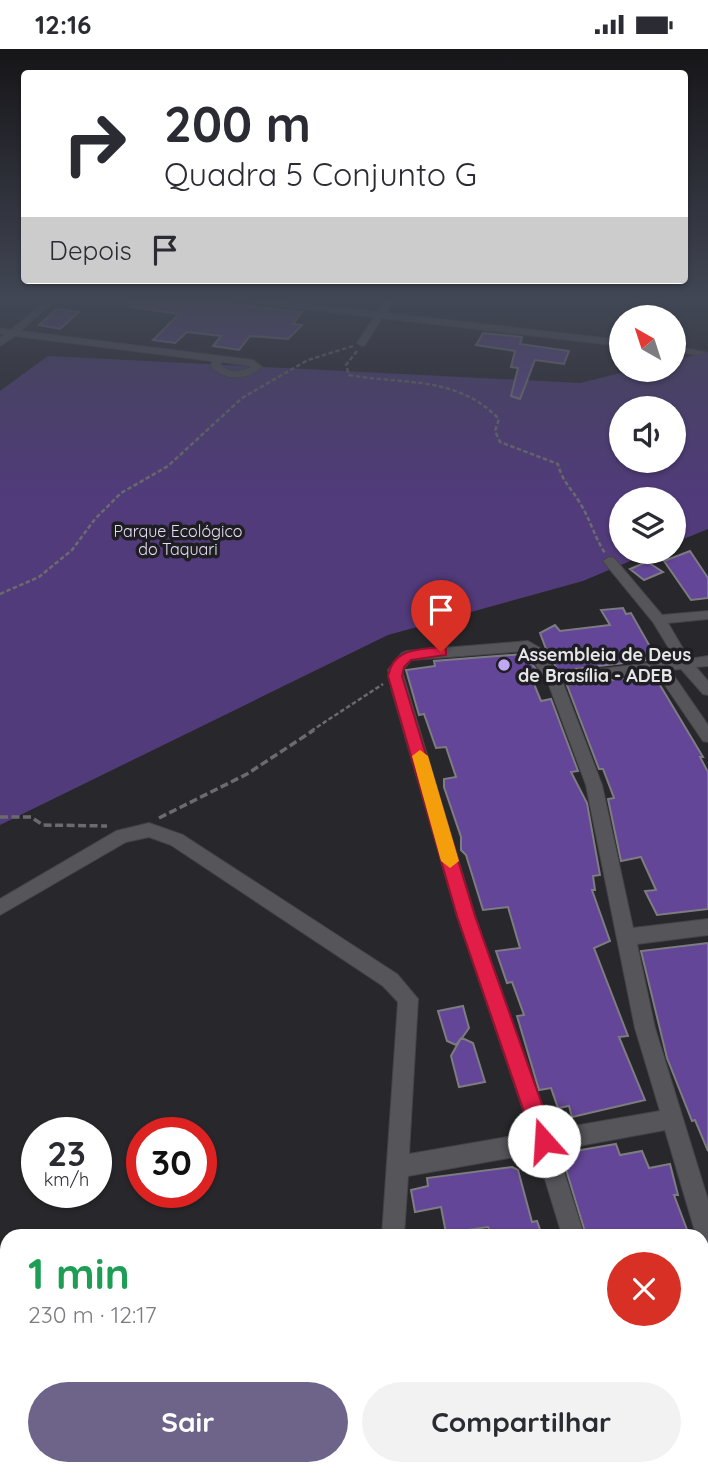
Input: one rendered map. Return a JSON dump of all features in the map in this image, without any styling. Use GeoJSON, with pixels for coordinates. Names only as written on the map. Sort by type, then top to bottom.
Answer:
{"type":"FeatureCollection","features":[{"type":"Feature","properties":{"kind":"street"},"geometry":{"type":"LineString","coordinates":[[612,564],[659,620],[685,664],[708,690]]}},
{"type":"Feature","properties":{"kind":"street"},"geometry":{"type":"LineString","coordinates":[[659,620],[708,615]]}},
{"type":"Feature","properties":{"kind":"street"},"geometry":{"type":"LineString","coordinates":[[571,1229],[544,1141],[466,916],[395,676],[397,665],[407,656],[517,646],[533,648],[554,679],[594,785],[645,1028],[706,1229]]}},
{"type":"Feature","properties":{"kind":"street"},"geometry":{"type":"LineString","coordinates":[[554,679],[708,661]]}},
{"type":"Feature","properties":{"kind":"street"},"geometry":{"type":"LineString","coordinates":[[660,667],[708,737]]}},
{"type":"Feature","properties":{"kind":"street"},"geometry":{"type":"LineString","coordinates":[[0,908],[122,836],[149,830],[177,840],[400,989],[408,999],[408,1010],[394,1229]]}},
{"type":"Feature","properties":{"kind":"street"},"geometry":{"type":"LineString","coordinates":[[627,937],[708,927]]}},
{"type":"Feature","properties":{"kind":"street"},"geometry":{"type":"LineString","coordinates":[[399,1167],[672,1119]]}},
{"type":"Feature","properties":{"kind":"path"},"geometry":{"type":"LineString","coordinates":[[0,594],[29,583],[72,550],[95,519],[121,493],[168,466],[242,398],[298,366]]}},
{"type":"Feature","properties":{"kind":"path"},"geometry":{"type":"LineString","coordinates":[[346,366],[349,375],[415,382],[461,391],[487,406],[499,419],[495,431],[500,442],[558,464],[562,480],[586,514],[592,534],[609,561]]}},
{"type":"Feature","properties":{"kind":"path"},"geometry":{"type":"LineString","coordinates":[[0,817],[31,817],[43,825],[55,827],[95,824],[116,827],[122,836],[247,773],[395,676]]}},
{"type":"Feature","properties":{"kind":"green space","name":"Parque Ecológico do Taquari"},"geometry":{"type":"Polygon","coordinates":[[[35,366],[236,366],[580,383],[609,376],[609,382],[686,382],[686,366],[708,366],[708,529],[686,538],[686,487],[609,487],[609,564],[623,564],[583,581],[388,635],[0,825],[0,391],[35,366]]]}},
{"type":"Feature","properties":{"kind":"building"},"geometry":{"type":"Polygon","coordinates":[[[533,366],[520,399],[511,396],[518,368],[511,367],[533,366]]]}},
{"type":"Feature","properties":{"kind":"building"},"geometry":{"type":"Polygon","coordinates":[[[690,551],[708,578],[708,598],[691,600],[666,564],[686,564],[686,553],[690,551]]]}},
{"type":"Feature","properties":{"kind":"building"},"geometry":{"type":"Polygon","coordinates":[[[642,564],[651,564],[663,572],[644,580],[630,569],[642,564]]]}},
{"type":"Feature","properties":{"kind":"building"},"geometry":{"type":"Polygon","coordinates":[[[623,608],[626,614],[631,613],[657,659],[559,671],[544,649],[540,633],[555,625],[560,631],[610,625],[601,610],[623,608]]]}},
{"type":"Feature","properties":{"kind":"building"},"geometry":{"type":"Polygon","coordinates":[[[524,654],[539,673],[530,674],[541,701],[551,699],[578,771],[571,772],[587,803],[600,875],[593,876],[595,890],[592,890],[610,941],[594,948],[628,1036],[619,1037],[645,1100],[572,1117],[569,1106],[558,1108],[551,1088],[539,1090],[517,1016],[524,1015],[512,982],[507,983],[496,951],[520,948],[508,907],[483,910],[466,855],[461,850],[461,837],[444,787],[444,779],[456,777],[446,747],[436,748],[424,714],[419,715],[406,670],[435,666],[434,661],[524,654]]]}},
{"type":"Feature","properties":{"kind":"building"},"geometry":{"type":"Polygon","coordinates":[[[654,675],[703,757],[700,757],[708,772],[708,909],[657,915],[645,891],[656,890],[641,857],[621,861],[608,799],[614,798],[603,769],[599,769],[567,685],[654,675]]]}},
{"type":"Feature","properties":{"kind":"building"},"geometry":{"type":"Polygon","coordinates":[[[708,943],[708,1151],[695,1120],[692,1121],[667,1058],[641,951],[708,943]]]}},
{"type":"Feature","properties":{"kind":"building"},"geometry":{"type":"Polygon","coordinates":[[[463,1006],[469,1028],[462,1038],[473,1043],[485,1082],[459,1087],[451,1056],[461,1038],[456,1045],[447,1041],[438,1011],[463,1006]]]}},
{"type":"Feature","properties":{"kind":"building"},"geometry":{"type":"Polygon","coordinates":[[[616,1144],[620,1155],[642,1151],[649,1168],[670,1164],[678,1195],[674,1195],[687,1229],[584,1229],[564,1163],[571,1161],[569,1152],[616,1144]]]}},
{"type":"Feature","properties":{"kind":"building"},"geometry":{"type":"Polygon","coordinates":[[[512,1167],[518,1170],[532,1222],[537,1221],[540,1229],[445,1229],[441,1207],[415,1212],[411,1190],[428,1186],[427,1178],[512,1167]]]}},
{"type":"Feature","properties":{"kind":"slow traffic"},"geometry":{"type":"LineString","coordinates":[[420,756],[450,861]]}},
{"type":"Feature","properties":{"kind":"place","name":"Assembleia de Deus de Brasília - ADEB"},"geometry":{"type":"Point","coordinates":[504,665]}},
{"type":"Feature","properties":{"kind":"route"},"geometry":{"type":"LineString","coordinates":[[441,652],[407,656],[397,665],[395,676],[466,916],[544,1141]]}}]}
